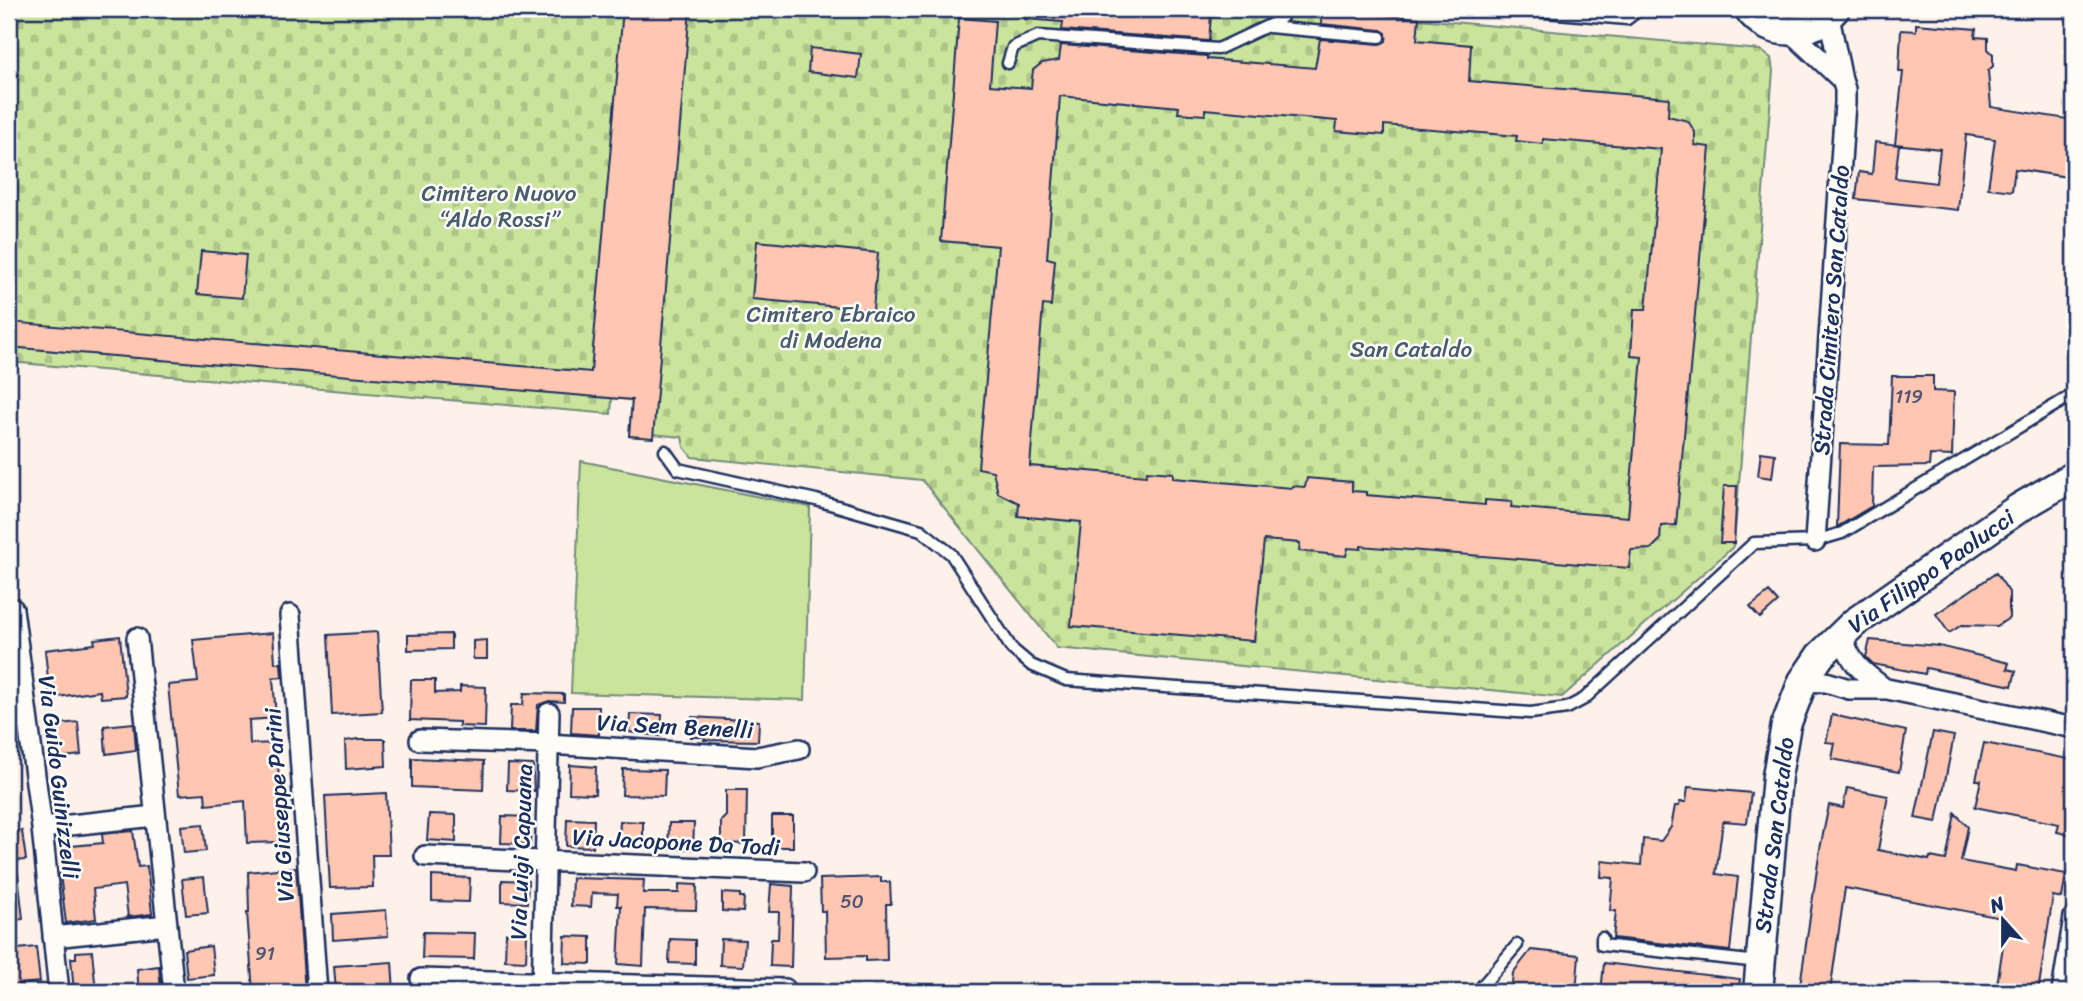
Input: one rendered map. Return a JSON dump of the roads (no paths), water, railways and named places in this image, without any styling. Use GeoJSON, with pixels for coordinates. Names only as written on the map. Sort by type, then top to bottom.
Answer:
{"type":"FeatureCollection","features":[{"type":"Feature","properties":{"kind":"street"},"geometry":{"type":"LineString","coordinates":[[1747,11],[1765,24],[1790,31],[1813,27],[1832,13]]}},
{"type":"Feature","properties":{"kind":"street","name":"Strada Cimitero San Cataldo"},"geometry":{"type":"LineString","coordinates":[[1815,541],[1845,103],[1832,13]]}},
{"type":"Feature","properties":{"kind":"street"},"geometry":{"type":"LineString","coordinates":[[1790,31],[1842,80]]}},
{"type":"Feature","properties":{"kind":"street","name":"Via Filippo Paolucci"},"geometry":{"type":"LineString","coordinates":[[1803,681],[1820,656],[1860,619],[2019,508],[2074,477]]}},
{"type":"Feature","properties":{"kind":"street","name":"Via Guido Guinizzelli"},"geometry":{"type":"LineString","coordinates":[[11,609],[42,828],[59,992]]}},
{"type":"Feature","properties":{"kind":"street","name":"Via Giuseppe Parini"},"geometry":{"type":"LineString","coordinates":[[290,615],[317,992]]}},
{"type":"Feature","properties":{"kind":"street"},"geometry":{"type":"LineString","coordinates":[[1841,635],[1849,658],[1885,689]]}},
{"type":"Feature","properties":{"kind":"street"},"geometry":{"type":"LineString","coordinates":[[137,638],[174,992]]}},
{"type":"Feature","properties":{"kind":"street"},"geometry":{"type":"LineString","coordinates":[[1803,681],[1826,682],[1849,689],[1885,689],[2074,728]]}},
{"type":"Feature","properties":{"kind":"street","name":"Strada San Cataldo"},"geometry":{"type":"LineString","coordinates":[[1758,992],[1777,776],[1786,725],[1803,681]]}},
{"type":"Feature","properties":{"kind":"street","name":"Via Luigi Capuana"},"geometry":{"type":"LineString","coordinates":[[542,987],[549,713]]}},
{"type":"Feature","properties":{"kind":"street","name":"Via Sem Benelli"},"geometry":{"type":"LineString","coordinates":[[420,740],[548,744],[757,757],[799,749]]}},
{"type":"Feature","properties":{"kind":"street"},"geometry":{"type":"LineString","coordinates":[[42,828],[155,816]]}},
{"type":"Feature","properties":{"kind":"street","name":"Via Jacopone Da Todi"},"geometry":{"type":"LineString","coordinates":[[425,856],[804,872]]}},
{"type":"Feature","properties":{"kind":"street"},"geometry":{"type":"LineString","coordinates":[[2066,991],[2074,917]]}},
{"type":"Feature","properties":{"kind":"street"},"geometry":{"type":"LineString","coordinates":[[53,937],[167,925]]}},
{"type":"Feature","properties":{"kind":"street"},"geometry":{"type":"LineString","coordinates":[[421,979],[542,987],[785,989]]}},
{"type":"Feature","properties":{"kind":"lane"},"geometry":{"type":"LineString","coordinates":[[1007,63],[1013,47],[1038,36],[1219,49],[1269,27],[1282,17],[1283,9]]}},
{"type":"Feature","properties":{"kind":"lane"},"geometry":{"type":"LineString","coordinates":[[1511,9],[1627,19],[1640,9]]}},
{"type":"Feature","properties":{"kind":"lane"},"geometry":{"type":"LineString","coordinates":[[1269,27],[1380,37]]}},
{"type":"Feature","properties":{"kind":"lane"},"geometry":{"type":"LineString","coordinates":[[665,452],[678,469],[816,500],[921,530],[951,554],[1012,649],[1031,665],[1066,680],[1504,711],[1551,711],[1567,708],[1584,699],[1754,543],[1815,541],[1842,533],[2074,394]]}},
{"type":"Feature","properties":{"kind":"lane"},"geometry":{"type":"LineString","coordinates":[[1602,938],[1602,945],[1759,962]]}},
{"type":"Feature","properties":{"kind":"lane"},"geometry":{"type":"LineString","coordinates":[[1477,992],[1517,945]]}},
{"type":"Feature","properties":{"kind":"park label","name":"Cimitero Nuovo “Aldo Rossi”"},"geometry":{"type":"Point","coordinates":[499,206]}},
{"type":"Feature","properties":{"kind":"park label","name":"Cimitero Ebraico di Modena"},"geometry":{"type":"Point","coordinates":[831,327]}},
{"type":"Feature","properties":{"kind":"park label","name":"San Cataldo"},"geometry":{"type":"Point","coordinates":[1411,349]}}]}
